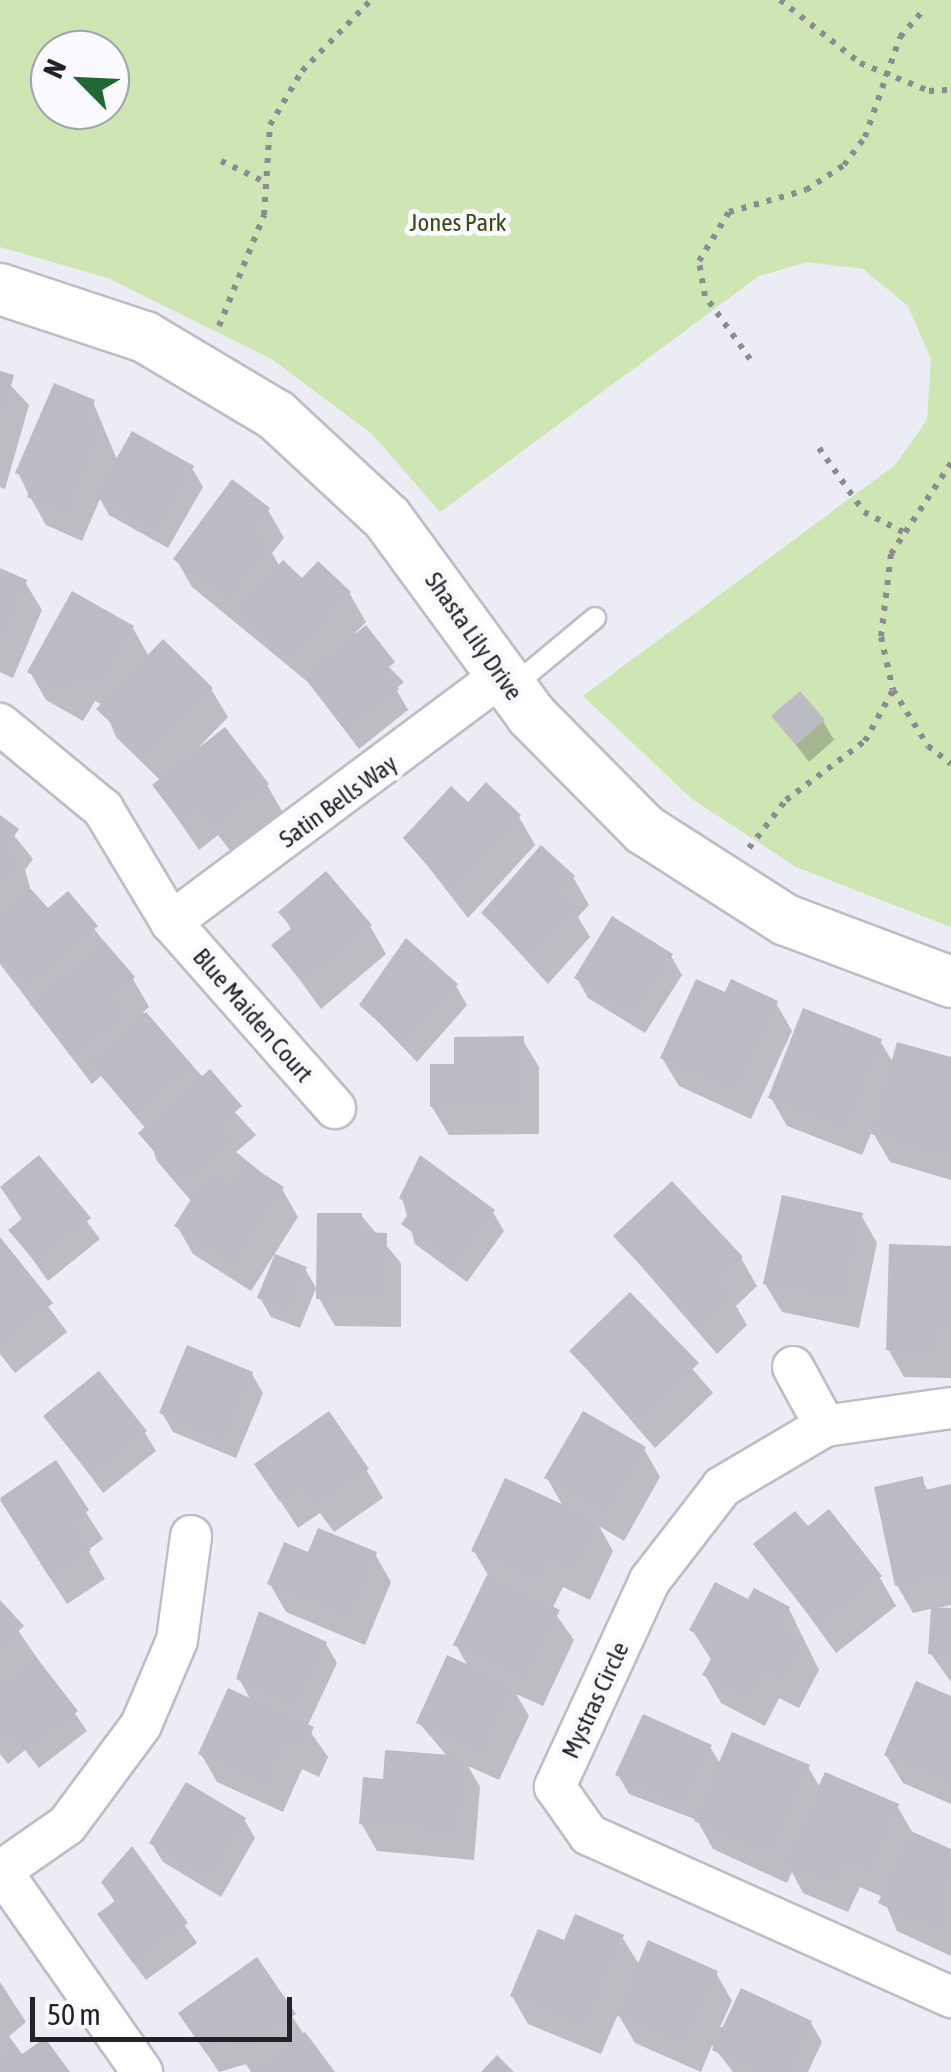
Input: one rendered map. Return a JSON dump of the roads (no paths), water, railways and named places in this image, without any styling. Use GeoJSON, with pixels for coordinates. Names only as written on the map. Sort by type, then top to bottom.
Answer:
{"type":"FeatureCollection","features":[{"type":"Feature","properties":{"kind":"street","name":"Shasta Lily Drive"},"geometry":{"type":"LineString","coordinates":[[0,288],[144,338],[276,415],[387,518],[506,682],[582,775],[678,855],[786,920],[951,982]]}},
{"type":"Feature","properties":{"kind":"street","name":"Satin Bells Way"},"geometry":{"type":"LineString","coordinates":[[172,922],[506,682]]}},
{"type":"Feature","properties":{"kind":"street","name":"Blue Maiden Court"},"geometry":{"type":"LineString","coordinates":[[0,724],[103,809],[172,922],[335,1108]]}},
{"type":"Feature","properties":{"kind":"street"},"geometry":{"type":"LineString","coordinates":[[793,1367],[825,1426]]}},
{"type":"Feature","properties":{"kind":"street","name":"Mystras Circle"},"geometry":{"type":"LineString","coordinates":[[951,1408],[825,1426],[738,1475],[670,1546],[556,1787],[589,1835],[951,1998]]}},
{"type":"Feature","properties":{"kind":"street"},"geometry":{"type":"LineString","coordinates":[[142,2072],[0,1870],[67,1825],[141,1726],[177,1640],[192,1536]]}},
{"type":"Feature","properties":{"kind":"lane"},"geometry":{"type":"LineString","coordinates":[[506,682],[595,618]]}},
{"type":"Feature","properties":{"kind":"park label","name":"Jones Park"},"geometry":{"type":"Point","coordinates":[458,222]}}]}
